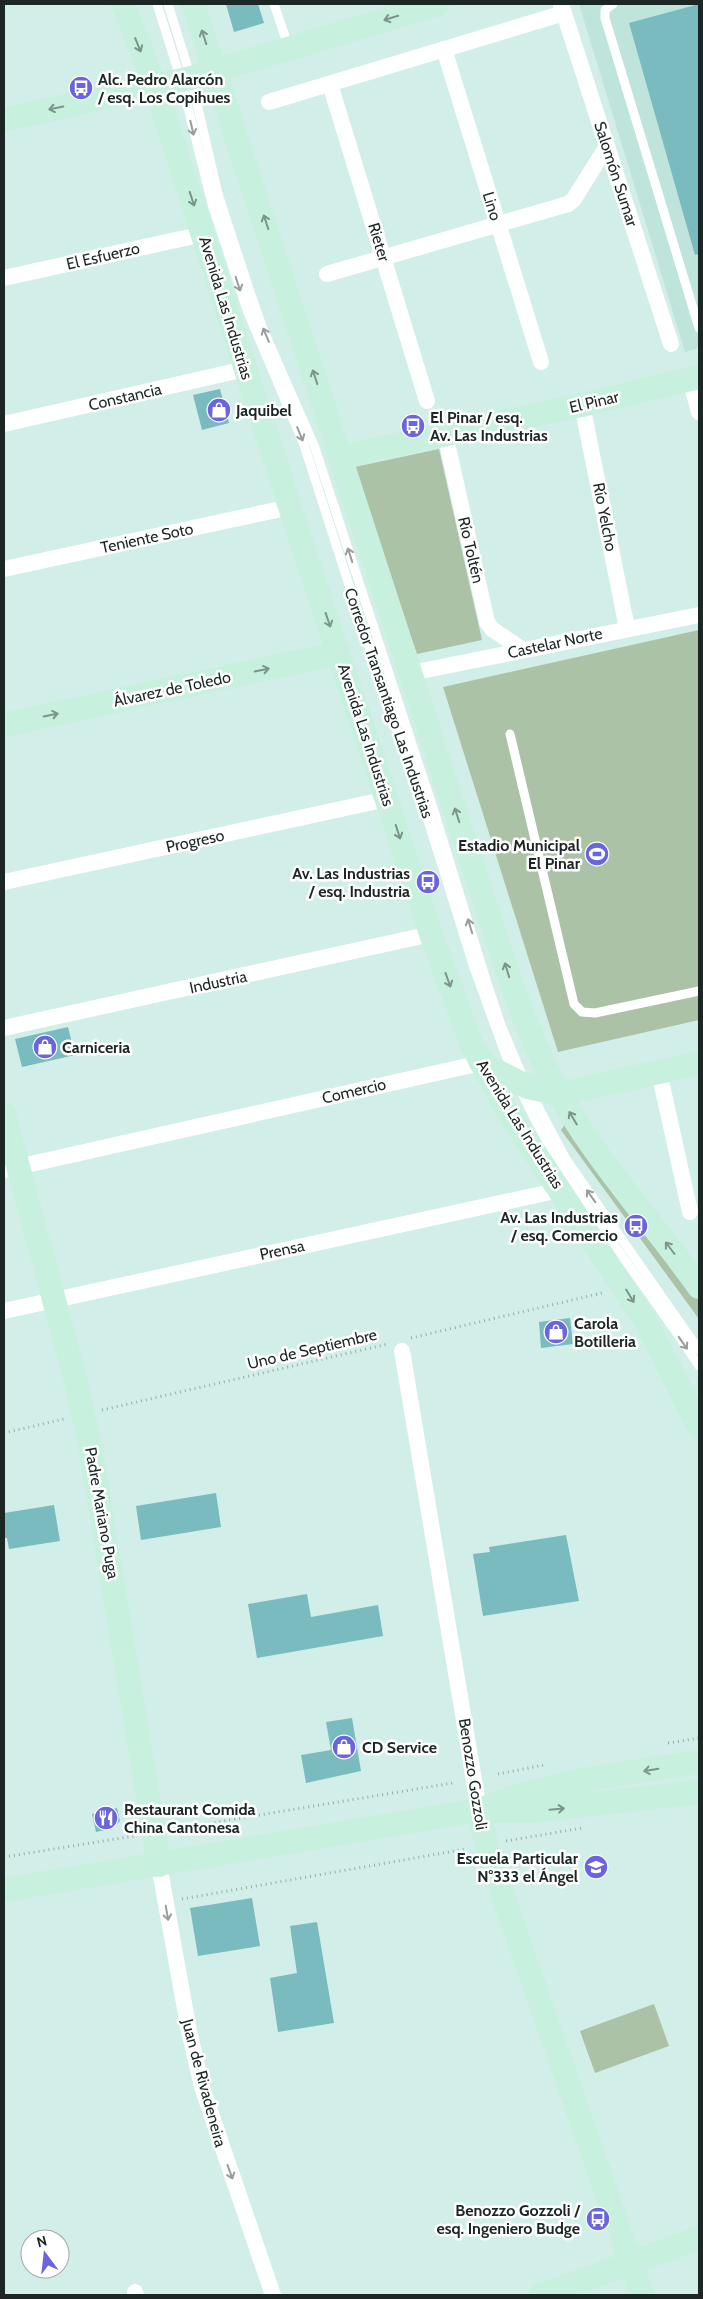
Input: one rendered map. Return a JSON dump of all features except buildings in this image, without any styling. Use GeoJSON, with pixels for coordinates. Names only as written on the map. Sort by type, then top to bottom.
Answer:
{"type":"FeatureCollection","features":[{"type":"Feature","properties":{"kind":"main road","name":"Avenida Las Industrias"},"geometry":{"type":"LineString","coordinates":[[123,4],[155,86],[290,507],[340,653],[431,934],[469,1038],[508,1112],[625,1288],[657,1343],[699,1426]]}},
{"type":"Feature","properties":{"kind":"main road"},"geometry":{"type":"LineString","coordinates":[[193,4],[511,983],[534,1042],[560,1094],[588,1140],[699,1286]]}},
{"type":"Feature","properties":{"kind":"main road"},"geometry":{"type":"LineString","coordinates":[[4,120],[186,79],[438,4]]}},
{"type":"Feature","properties":{"kind":"main road","name":"El Pinar"},"geometry":{"type":"LineString","coordinates":[[341,457],[582,405],[695,378]]}},
{"type":"Feature","properties":{"kind":"main road","name":"Álvarez de Toledo"},"geometry":{"type":"LineString","coordinates":[[4,725],[340,653]]}},
{"type":"Feature","properties":{"kind":"main road"},"geometry":{"type":"LineString","coordinates":[[481,1063],[522,1084],[560,1094],[699,1063]]}},
{"type":"Feature","properties":{"kind":"main road","name":"Padre Mariano Puga"},"geometry":{"type":"LineString","coordinates":[[4,1114],[11,1168],[54,1300],[84,1414],[97,1481],[159,1865]]}},
{"type":"Feature","properties":{"kind":"main road"},"geometry":{"type":"LineString","coordinates":[[479,1810],[505,1800],[554,1787],[699,1762]]}},
{"type":"Feature","properties":{"kind":"main road"},"geometry":{"type":"LineString","coordinates":[[4,1890],[479,1810],[531,1811],[699,1792]]}},
{"type":"Feature","properties":{"kind":"main road","name":"Benozzo Gozzoli"},"geometry":{"type":"LineString","coordinates":[[479,1810],[489,1856],[642,2295]]}},
{"type":"Feature","properties":{"kind":"main road"},"geometry":{"type":"LineString","coordinates":[[542,2295],[699,2238]]}},
{"type":"Feature","properties":{"kind":"street"},"geometry":{"type":"LineString","coordinates":[[270,102],[444,49],[562,8]]}},
{"type":"Feature","properties":{"kind":"street","name":"Salomón Sumar"},"geometry":{"type":"LineString","coordinates":[[562,8],[670,344]]}},
{"type":"Feature","properties":{"kind":"street","name":"Lino"},"geometry":{"type":"LineString","coordinates":[[444,49],[541,362]]}},
{"type":"Feature","properties":{"kind":"street","name":"Rieter"},"geometry":{"type":"LineString","coordinates":[[330,84],[427,401]]}},
{"type":"Feature","properties":{"kind":"street"},"geometry":{"type":"LineString","coordinates":[[328,274],[571,202],[607,146]]}},
{"type":"Feature","properties":{"kind":"street","name":"El Esfuerzo"},"geometry":{"type":"LineString","coordinates":[[4,278],[203,234]]}},
{"type":"Feature","properties":{"kind":"street","name":"Constancia"},"geometry":{"type":"LineString","coordinates":[[4,424],[245,369]]}},
{"type":"Feature","properties":{"kind":"street"},"geometry":{"type":"LineString","coordinates":[[695,378],[699,412]]}},
{"type":"Feature","properties":{"kind":"street","name":"Río Yelcho"},"geometry":{"type":"LineString","coordinates":[[582,405],[627,628]]}},
{"type":"Feature","properties":{"kind":"street","name":"Río Toltén"},"geometry":{"type":"LineString","coordinates":[[445,434],[487,622],[492,629],[523,650]]}},
{"type":"Feature","properties":{"kind":"street","name":"Teniente Soto"},"geometry":{"type":"LineString","coordinates":[[4,569],[290,507]]}},
{"type":"Feature","properties":{"kind":"street","name":"Castelar Norte"},"geometry":{"type":"LineString","coordinates":[[411,673],[627,628],[699,616]]}},
{"type":"Feature","properties":{"kind":"street","name":"Progreso"},"geometry":{"type":"LineString","coordinates":[[4,882],[387,799]]}},
{"type":"Feature","properties":{"kind":"street","name":"Industria"},"geometry":{"type":"LineString","coordinates":[[4,1028],[431,934]]}},
{"type":"Feature","properties":{"kind":"street","name":"Comercio"},"geometry":{"type":"LineString","coordinates":[[11,1168],[481,1063]]}},
{"type":"Feature","properties":{"kind":"street"},"geometry":{"type":"LineString","coordinates":[[660,1072],[690,1212]]}},
{"type":"Feature","properties":{"kind":"street","name":"Prensa"},"geometry":{"type":"LineString","coordinates":[[4,1311],[560,1190]]}},
{"type":"Feature","properties":{"kind":"street","name":"Benozzo Gozzoli"},"geometry":{"type":"LineString","coordinates":[[400,1344],[479,1810]]}},
{"type":"Feature","properties":{"kind":"street","name":"Juan de Rivadeneira"},"geometry":{"type":"LineString","coordinates":[[159,1865],[189,2031],[202,2087],[273,2295]]}},
{"type":"Feature","properties":{"kind":"lane","name":"Corredor Transantiago Las Industrias"},"geometry":{"type":"LineString","coordinates":[[157,4],[186,79]]}},
{"type":"Feature","properties":{"kind":"lane","name":"Corredor Transantiago Las Industrias"},"geometry":{"type":"LineString","coordinates":[[168,4],[212,204],[247,310],[307,453],[387,703],[426,813],[497,1035],[522,1084],[574,1172],[699,1350]]}},
{"type":"Feature","properties":{"kind":"lane"},"geometry":{"type":"LineString","coordinates":[[274,4],[290,49]]}},
{"type":"Feature","properties":{"kind":"lane"},"geometry":{"type":"LineString","coordinates":[[613,4],[605,10],[605,18],[699,328]]}},
{"type":"Feature","properties":{"kind":"lane"},"geometry":{"type":"LineString","coordinates":[[510,734],[574,1004],[582,1012],[594,1013],[699,991]]}},
{"type":"Feature","properties":{"kind":"lane","name":"Corredor Transantiago Las Industrias"},"geometry":{"type":"LineString","coordinates":[[522,1084],[538,1126],[571,1183],[699,1366]]}},
{"type":"Feature","properties":{"kind":"path","name":"Uno de Septiembre"},"geometry":{"type":"LineString","coordinates":[[4,1433],[400,1344],[625,1288]]}},
{"type":"Feature","properties":{"kind":"path"},"geometry":{"type":"LineString","coordinates":[[4,1857],[453,1783]]}},
{"type":"Feature","properties":{"kind":"path"},"geometry":{"type":"LineString","coordinates":[[165,1902],[462,1850]]}},
{"type":"Feature","properties":{"kind":"shaded area"},"geometry":{"type":"Polygon","coordinates":[[[579,4],[699,4],[699,348],[685,352],[579,4]]]}},
{"type":"Feature","properties":{"kind":"shaded area"},"geometry":{"type":"Polygon","coordinates":[[[439,449],[482,640],[417,654],[350,468],[439,449]]]}},
{"type":"Feature","properties":{"kind":"shaded area","name":"Estadio Municipal El Pinar"},"geometry":{"type":"Polygon","coordinates":[[[699,630],[699,1020],[558,1052],[443,687],[699,630]]]}},
{"type":"Feature","properties":{"kind":"shaded area"},"geometry":{"type":"Polygon","coordinates":[[[566,1123],[675,1263],[699,1300],[699,1319],[561,1130],[566,1123]]]}},
{"type":"Feature","properties":{"kind":"shaded area"},"geometry":{"type":"Polygon","coordinates":[[[654,2004],[669,2046],[595,2073],[580,2031],[654,2004]]]}},
{"type":"Feature","properties":{"kind":"place","name":"Alc. Pedro Alarcón / esq. Los Copihues"},"geometry":{"type":"Point","coordinates":[81,88]}},
{"type":"Feature","properties":{"kind":"place","name":"Jaquibel"},"geometry":{"type":"Point","coordinates":[219,410]}},
{"type":"Feature","properties":{"kind":"place","name":"El Pinar / esq. Av. Las Industrias"},"geometry":{"type":"Point","coordinates":[413,426]}},
{"type":"Feature","properties":{"kind":"place","name":"Estadio Municipal El Pinar"},"geometry":{"type":"Point","coordinates":[597,854]}},
{"type":"Feature","properties":{"kind":"place","name":"Av. Las Industrias / esq. Industria"},"geometry":{"type":"Point","coordinates":[428,882]}},
{"type":"Feature","properties":{"kind":"place","name":"Carniceria"},"geometry":{"type":"Point","coordinates":[45,1047]}},
{"type":"Feature","properties":{"kind":"place","name":"Av. Las Industrias / esq. Comercio"},"geometry":{"type":"Point","coordinates":[636,1226]}},
{"type":"Feature","properties":{"kind":"place","name":"Carola Botilleria"},"geometry":{"type":"Point","coordinates":[556,1332]}},
{"type":"Feature","properties":{"kind":"place","name":"CD Service"},"geometry":{"type":"Point","coordinates":[344,1747]}},
{"type":"Feature","properties":{"kind":"place","name":"Restaurant Comida China Cantonesa"},"geometry":{"type":"Point","coordinates":[106,1818]}},
{"type":"Feature","properties":{"kind":"place","name":"Escuela Particular N°333 el Ángel"},"geometry":{"type":"Point","coordinates":[596,1867]}},
{"type":"Feature","properties":{"kind":"place","name":"Benozzo Gozzoli / esq. Ingeniero Budge"},"geometry":{"type":"Point","coordinates":[598,2219]}}]}
